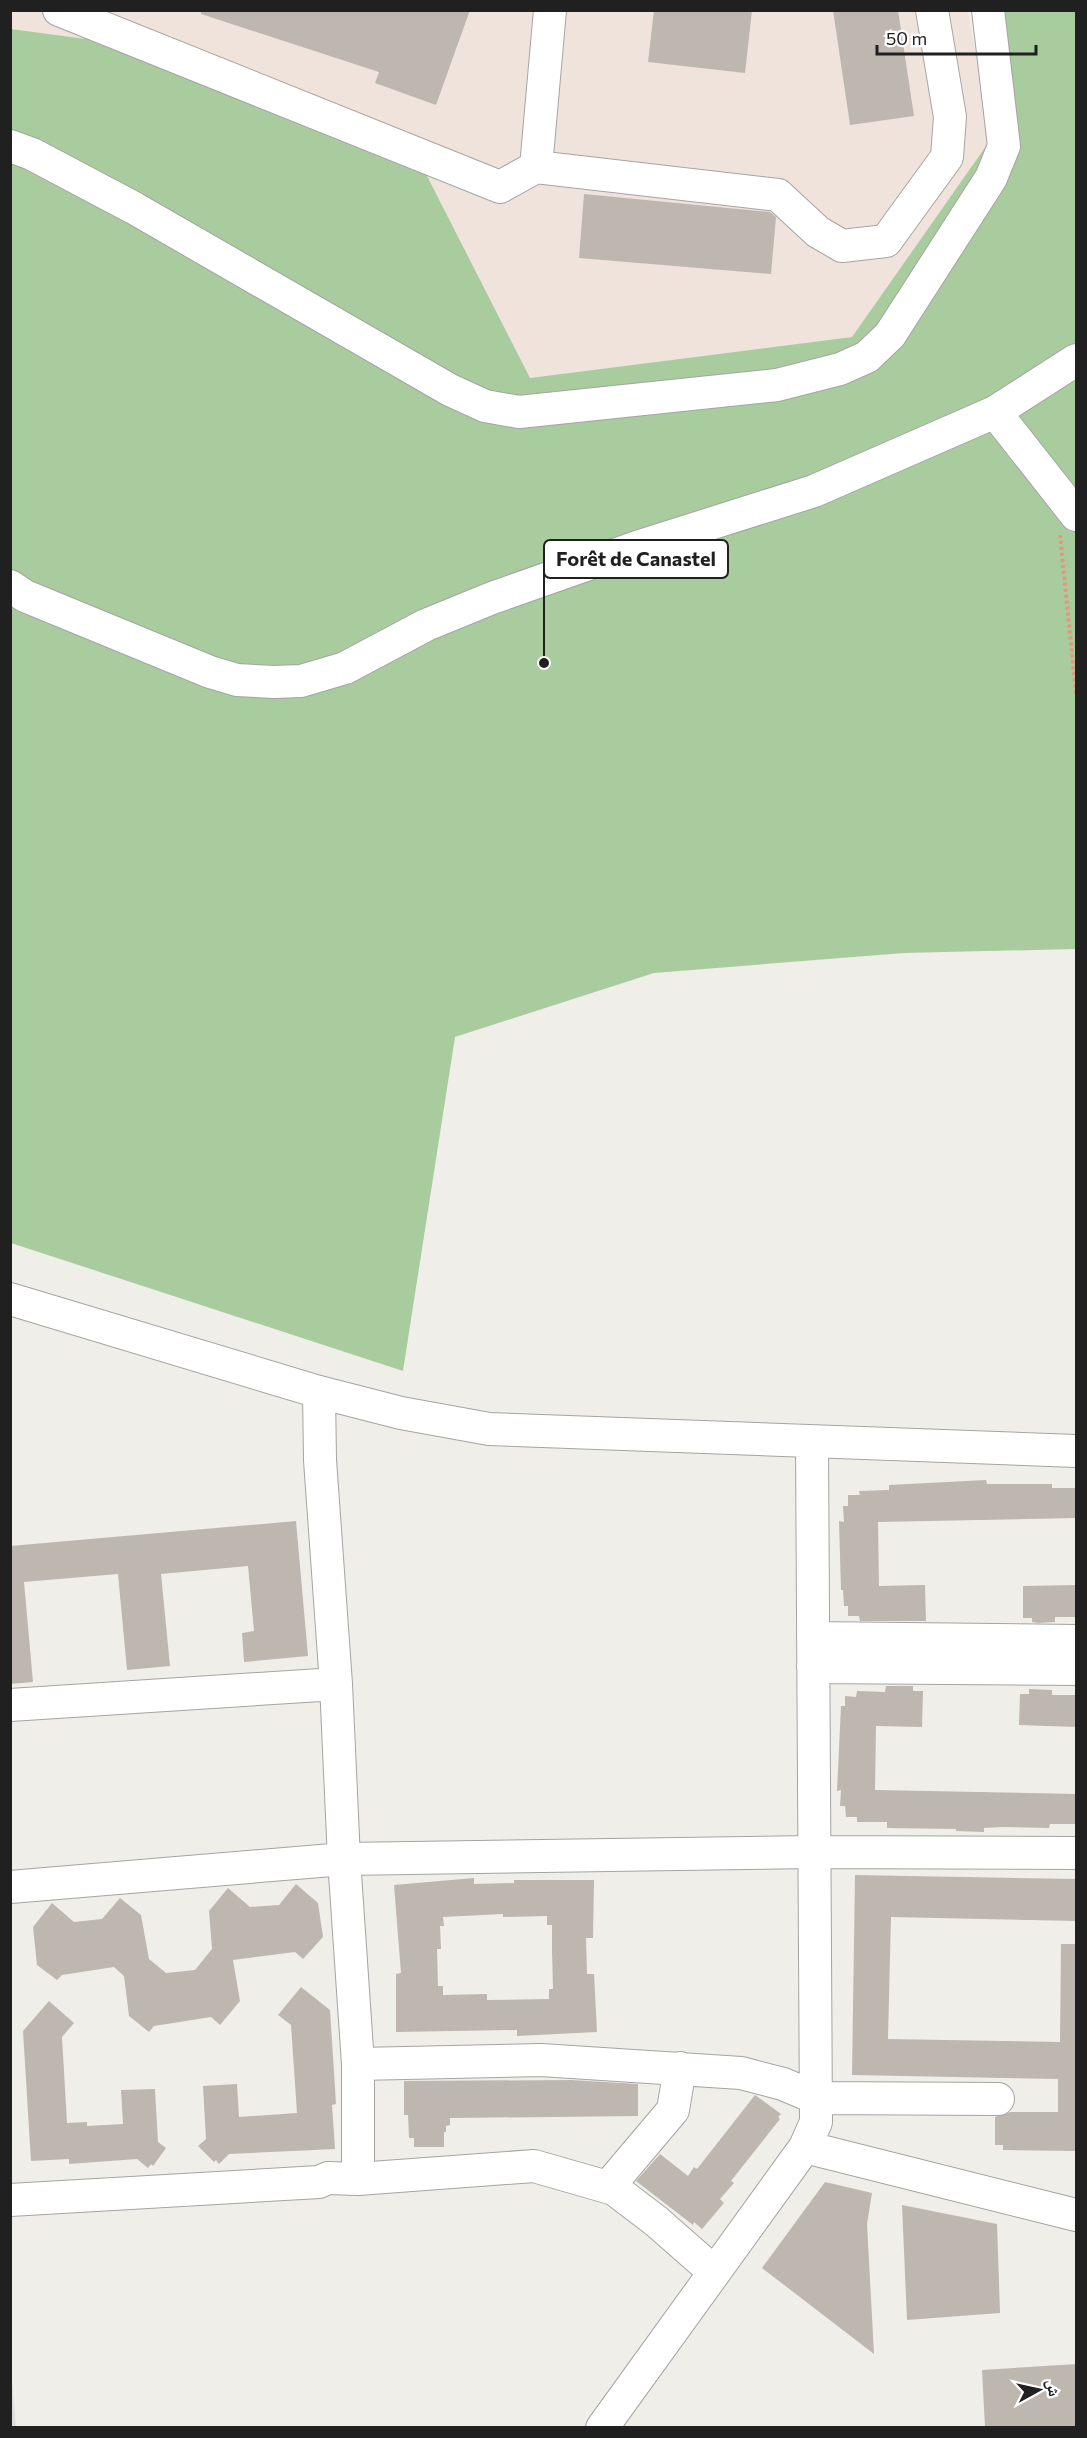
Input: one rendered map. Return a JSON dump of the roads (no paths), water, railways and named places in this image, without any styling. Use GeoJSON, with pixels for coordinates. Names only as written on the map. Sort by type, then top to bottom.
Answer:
{"type":"FeatureCollection","features":[{"type":"Feature","properties":{"kind":"street"},"geometry":{"type":"LineString","coordinates":[[59,10],[500,186],[536,167],[778,195],[818,232],[842,246],[886,241],[947,157],[950,117],[932,10]]}},
{"type":"Feature","properties":{"kind":"street"},"geometry":{"type":"LineString","coordinates":[[536,167],[550,10]]}},
{"type":"Feature","properties":{"kind":"street"},"geometry":{"type":"LineString","coordinates":[[10,146],[32,154],[135,208],[450,390],[485,406],[519,412],[777,385],[840,369],[867,357],[890,335],[991,178],[1004,146],[988,10]]}},
{"type":"Feature","properties":{"kind":"street"},"geometry":{"type":"LineString","coordinates":[[10,586],[25,596],[210,672],[237,680],[301,681],[345,668],[426,626],[492,598],[637,547],[814,491],[994,412],[1077,360]]}},
{"type":"Feature","properties":{"kind":"street"},"geometry":{"type":"LineString","coordinates":[[994,412],[1068,524]]}},
{"type":"Feature","properties":{"kind":"street"},"geometry":{"type":"LineString","coordinates":[[10,1299],[319,1392],[401,1413],[489,1429],[813,1443],[1077,1451]]}},
{"type":"Feature","properties":{"kind":"street"},"geometry":{"type":"LineString","coordinates":[[319,1392],[320,1460],[336,1684],[344,1859],[358,2064],[358,2179]]}},
{"type":"Feature","properties":{"kind":"street"},"geometry":{"type":"LineString","coordinates":[[602,2427],[805,2147],[816,2122],[813,1852],[813,1443]]}},
{"type":"Feature","properties":{"kind":"street"},"geometry":{"type":"LineString","coordinates":[[932,1654],[1077,1641]]}},
{"type":"Feature","properties":{"kind":"street"},"geometry":{"type":"LineString","coordinates":[[813,1653],[932,1654],[1077,1669]]}},
{"type":"Feature","properties":{"kind":"street"},"geometry":{"type":"LineString","coordinates":[[10,1705],[336,1684]]}},
{"type":"Feature","properties":{"kind":"street"},"geometry":{"type":"LineString","coordinates":[[10,1887],[344,1859],[813,1852],[1077,1853]]}},
{"type":"Feature","properties":{"kind":"street"},"geometry":{"type":"LineString","coordinates":[[358,2064],[541,2060],[741,2073],[783,2084],[816,2098],[998,2098]]}},
{"type":"Feature","properties":{"kind":"street"},"geometry":{"type":"LineString","coordinates":[[608,2187],[673,2109],[680,2068]]}},
{"type":"Feature","properties":{"kind":"street"},"geometry":{"type":"LineString","coordinates":[[805,2147],[1077,2215]]}},
{"type":"Feature","properties":{"kind":"street"},"geometry":{"type":"LineString","coordinates":[[10,2200],[319,2182],[328,2178],[358,2179],[534,2166],[608,2187],[656,2221],[713,2271]]}},
{"type":"Feature","properties":{"kind":"place","name":"Forêt de Canastel"},"geometry":{"type":"Point","coordinates":[544,663]}}]}
